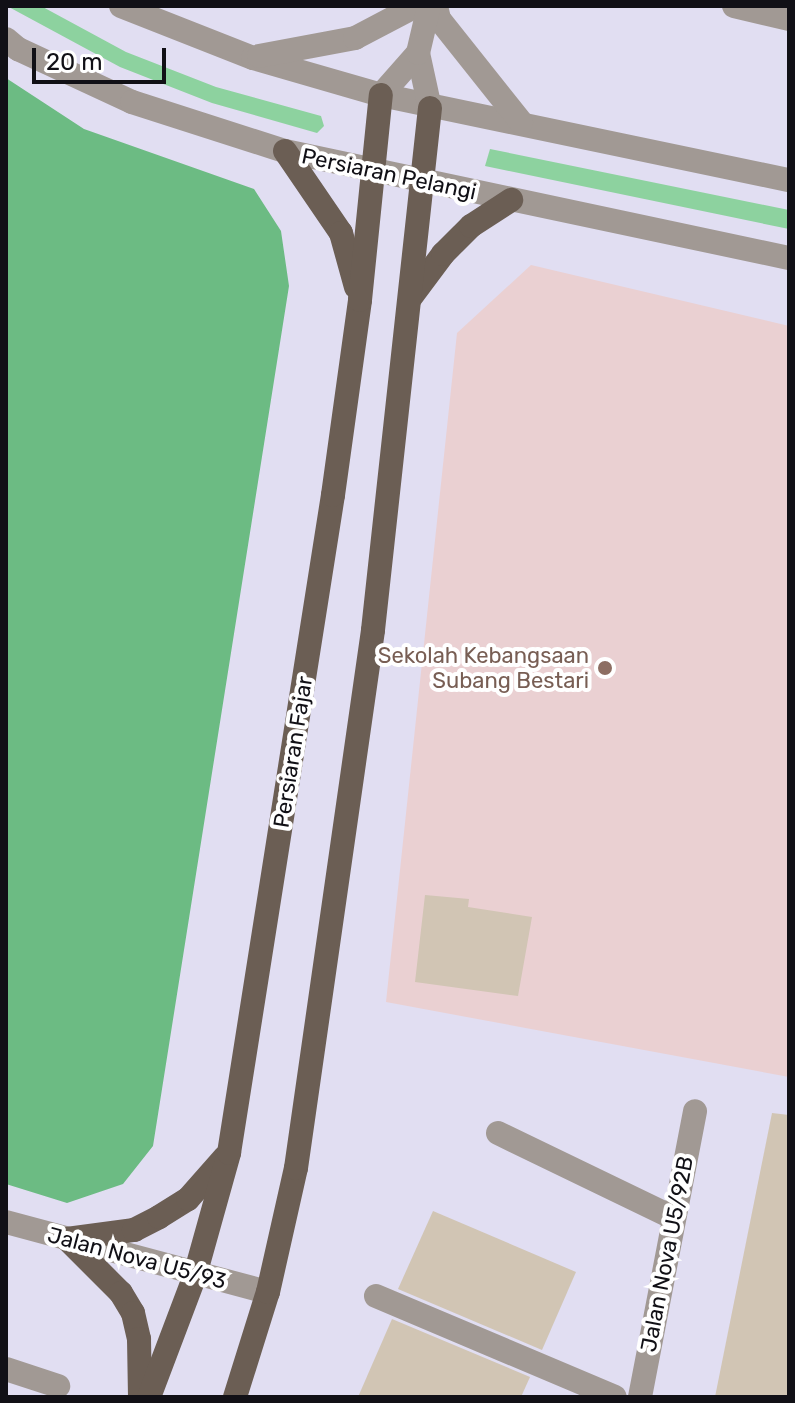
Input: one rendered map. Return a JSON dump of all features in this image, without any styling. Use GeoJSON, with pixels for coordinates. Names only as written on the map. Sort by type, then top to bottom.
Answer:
{"type":"FeatureCollection","features":[{"type":"Feature","properties":{"kind":"main road","name":"Persiaran Fajar"},"geometry":{"type":"LineString","coordinates":[[149,1397],[195,1275],[229,1153],[333,495],[360,300],[381,95]]}},
{"type":"Feature","properties":{"kind":"main road"},"geometry":{"type":"LineString","coordinates":[[235,1397],[268,1292],[296,1168],[373,630],[430,108]]}},
{"type":"Feature","properties":{"kind":"main road"},"geometry":{"type":"LineString","coordinates":[[285,151],[341,233],[360,300]]}},
{"type":"Feature","properties":{"kind":"main road"},"geometry":{"type":"LineString","coordinates":[[409,299],[443,254],[471,226],[511,200]]}},
{"type":"Feature","properties":{"kind":"main road"},"geometry":{"type":"LineString","coordinates":[[67,1239],[134,1230],[159,1217],[188,1199],[229,1153]]}},
{"type":"Feature","properties":{"kind":"main road"},"geometry":{"type":"LineString","coordinates":[[67,1239],[121,1293],[133,1313],[139,1339],[140,1397]]}},
{"type":"Feature","properties":{"kind":"street"},"geometry":{"type":"LineString","coordinates":[[121,6],[253,58],[430,108],[521,122],[789,180]]}},
{"type":"Feature","properties":{"kind":"street"},"geometry":{"type":"LineString","coordinates":[[253,58],[355,38],[416,6]]}},
{"type":"Feature","properties":{"kind":"street"},"geometry":{"type":"LineString","coordinates":[[429,6],[418,53],[430,108]]}},
{"type":"Feature","properties":{"kind":"street"},"geometry":{"type":"LineString","coordinates":[[436,6],[439,19],[521,122]]}},
{"type":"Feature","properties":{"kind":"street"},"geometry":{"type":"LineString","coordinates":[[734,6],[789,19]]}},
{"type":"Feature","properties":{"kind":"street","name":"Persiaran Pelangi"},"geometry":{"type":"LineString","coordinates":[[6,39],[18,49],[132,102],[285,151],[372,172],[789,258]]}},
{"type":"Feature","properties":{"kind":"street"},"geometry":{"type":"LineString","coordinates":[[381,95],[418,53]]}},
{"type":"Feature","properties":{"kind":"street","name":"Jalan Nova U5/92B"},"geometry":{"type":"LineString","coordinates":[[640,1397],[695,1111]]}},
{"type":"Feature","properties":{"kind":"street"},"geometry":{"type":"LineString","coordinates":[[498,1133],[674,1218]]}},
{"type":"Feature","properties":{"kind":"street","name":"Jalan Nova U5/93"},"geometry":{"type":"LineString","coordinates":[[6,1222],[195,1275],[268,1292]]}},
{"type":"Feature","properties":{"kind":"street"},"geometry":{"type":"LineString","coordinates":[[376,1296],[615,1397]]}},
{"type":"Feature","properties":{"kind":"street"},"geometry":{"type":"LineString","coordinates":[[6,1369],[58,1386]]}},
{"type":"Feature","properties":{"kind":"shaded area","name":"Sekolah Kebangsaan Subang Bestari"},"geometry":{"type":"Polygon","coordinates":[[[531,265],[789,326],[789,1077],[386,1002],[457,333],[531,265]]]}},
{"type":"Feature","properties":{"kind":"green space"},"geometry":{"type":"Polygon","coordinates":[[[7,6],[41,6],[126,52],[216,87],[321,116],[324,126],[317,133],[212,103],[120,67],[7,6]]]}},
{"type":"Feature","properties":{"kind":"green space"},"geometry":{"type":"Polygon","coordinates":[[[6,78],[84,129],[254,189],[281,231],[289,286],[153,1146],[123,1184],[67,1203],[6,1184],[6,78]]]}},
{"type":"Feature","properties":{"kind":"green space"},"geometry":{"type":"Polygon","coordinates":[[[490,149],[789,210],[789,229],[485,166],[490,149]]]}},
{"type":"Feature","properties":{"kind":"building"},"geometry":{"type":"Polygon","coordinates":[[[425,895],[469,899],[468,907],[532,917],[518,996],[415,982],[425,895]]]}},
{"type":"Feature","properties":{"kind":"building"},"geometry":{"type":"Polygon","coordinates":[[[772,1113],[789,1115],[789,1397],[715,1397],[772,1113]]]}},
{"type":"Feature","properties":{"kind":"building"},"geometry":{"type":"Polygon","coordinates":[[[433,1211],[576,1272],[542,1350],[398,1289],[433,1211]]]}},
{"type":"Feature","properties":{"kind":"building"},"geometry":{"type":"Polygon","coordinates":[[[392,1319],[530,1377],[521,1397],[358,1397],[392,1319]]]}},
{"type":"Feature","properties":{"kind":"place","name":"Sekolah Kebangsaan Subang Bestari"},"geometry":{"type":"Point","coordinates":[605,668]}}]}
